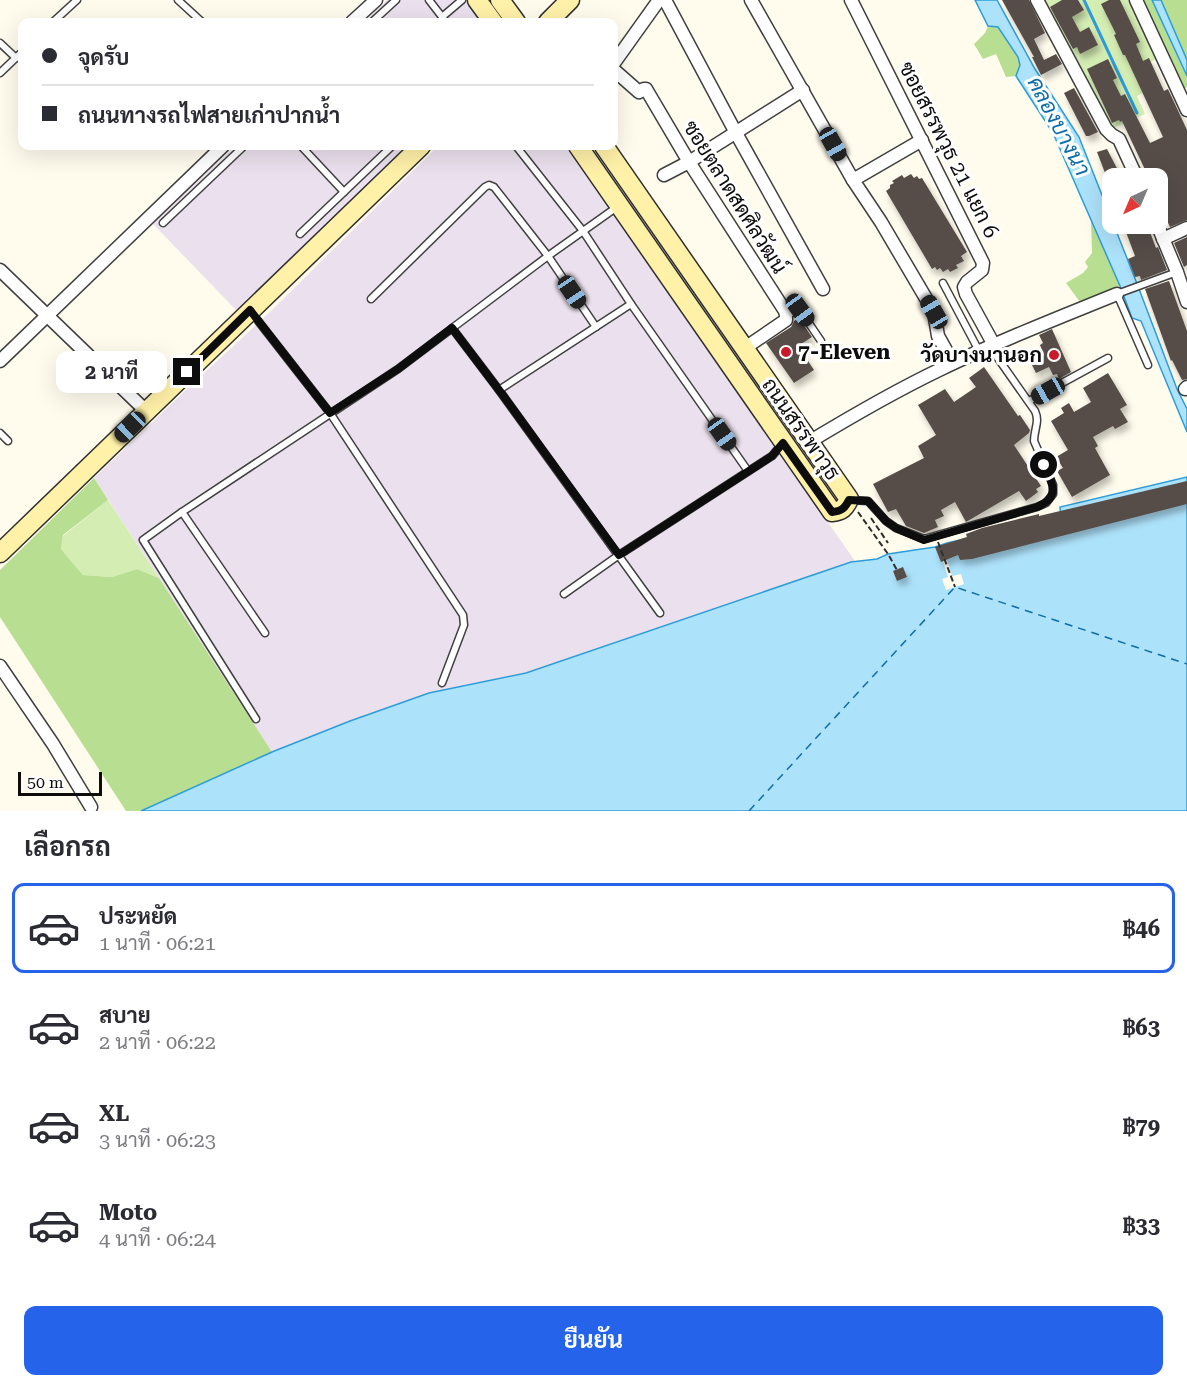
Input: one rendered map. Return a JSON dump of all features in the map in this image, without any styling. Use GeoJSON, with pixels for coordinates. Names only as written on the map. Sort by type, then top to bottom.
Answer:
{"type":"FeatureCollection","features":[{"type":"Feature","properties":{"kind":"street"},"geometry":{"type":"LineString","coordinates":[[356,18],[376,0]]}},
{"type":"Feature","properties":{"kind":"street"},"geometry":{"type":"LineString","coordinates":[[477,0],[490,18]]}},
{"type":"Feature","properties":{"kind":"street"},"geometry":{"type":"LineString","coordinates":[[500,0],[513,18]]}},
{"type":"Feature","properties":{"kind":"street"},"geometry":{"type":"LineString","coordinates":[[552,18],[570,0]]}},
{"type":"Feature","properties":{"kind":"street"},"geometry":{"type":"LineString","coordinates":[[618,57],[659,0]]}},
{"type":"Feature","properties":{"kind":"street"},"geometry":{"type":"LineString","coordinates":[[664,0],[823,290]]}},
{"type":"Feature","properties":{"kind":"street"},"geometry":{"type":"LineString","coordinates":[[751,0],[853,180],[881,222],[934,312],[938,336],[953,363]]}},
{"type":"Feature","properties":{"kind":"street","name":"ซอยสรรพวุธ 21 แยก 6"},"geometry":{"type":"LineString","coordinates":[[851,0],[983,263],[982,270],[964,287],[988,348]]}},
{"type":"Feature","properties":{"kind":"street"},"geometry":{"type":"LineString","coordinates":[[1037,0],[1106,129],[1119,139],[1132,168]]}},
{"type":"Feature","properties":{"kind":"street"},"geometry":{"type":"LineString","coordinates":[[1136,0],[1187,110]]}},
{"type":"Feature","properties":{"kind":"street","name":"ซอยตลาดสดศิลวัฒน์"},"geometry":{"type":"LineString","coordinates":[[618,74],[638,92],[646,89],[689,162],[786,315]]}},
{"type":"Feature","properties":{"kind":"street"},"geometry":{"type":"LineString","coordinates":[[664,175],[689,162],[803,90]]}},
{"type":"Feature","properties":{"kind":"street"},"geometry":{"type":"LineString","coordinates":[[853,180],[922,140]]}},
{"type":"Feature","properties":{"kind":"street"},"geometry":{"type":"LineString","coordinates":[[0,361],[219,150]]}},
{"type":"Feature","properties":{"kind":"street"},"geometry":{"type":"LineString","coordinates":[[0,553],[417,150]]}},
{"type":"Feature","properties":{"kind":"street","name":"ถนนสรรพาวุธ"},"geometry":{"type":"LineString","coordinates":[[581,150],[832,512],[839,512],[854,500],[805,437],[607,150]]}},
{"type":"Feature","properties":{"kind":"street"},"geometry":{"type":"LineString","coordinates":[[1163,239],[1187,228]]}},
{"type":"Feature","properties":{"kind":"street"},"geometry":{"type":"LineString","coordinates":[[1161,234],[1186,295]]}},
{"type":"Feature","properties":{"kind":"street"},"geometry":{"type":"LineString","coordinates":[[0,270],[146,411]]}},
{"type":"Feature","properties":{"kind":"street"},"geometry":{"type":"LineString","coordinates":[[783,443],[805,437],[953,363],[1119,293]]}},
{"type":"Feature","properties":{"kind":"street"},"geometry":{"type":"LineString","coordinates":[[745,348],[786,320],[786,315]]}},
{"type":"Feature","properties":{"kind":"street"},"geometry":{"type":"LineString","coordinates":[[0,666],[53,744],[91,807]]}},
{"type":"Feature","properties":{"kind":"lane"},"geometry":{"type":"LineString","coordinates":[[57,18],[77,0]]}},
{"type":"Feature","properties":{"kind":"lane"},"geometry":{"type":"LineString","coordinates":[[178,0],[198,18]]}},
{"type":"Feature","properties":{"kind":"lane"},"geometry":{"type":"LineString","coordinates":[[376,18],[396,0]]}},
{"type":"Feature","properties":{"kind":"lane"},"geometry":{"type":"LineString","coordinates":[[429,0],[442,18]]}},
{"type":"Feature","properties":{"kind":"lane"},"geometry":{"type":"LineString","coordinates":[[446,18],[462,0]]}},
{"type":"Feature","properties":{"kind":"lane"},"geometry":{"type":"LineString","coordinates":[[0,43],[16,58],[0,73]]}},
{"type":"Feature","properties":{"kind":"lane"},"geometry":{"type":"LineString","coordinates":[[163,223],[240,150]]}},
{"type":"Feature","properties":{"kind":"lane"},"geometry":{"type":"LineString","coordinates":[[305,150],[344,192]]}},
{"type":"Feature","properties":{"kind":"lane"},"geometry":{"type":"LineString","coordinates":[[300,234],[388,150]]}},
{"type":"Feature","properties":{"kind":"lane"},"geometry":{"type":"LineString","coordinates":[[519,150],[583,231],[631,304],[748,471]]}},
{"type":"Feature","properties":{"kind":"lane"},"geometry":{"type":"LineString","coordinates":[[370,298],[484,187],[489,185],[494,187],[548,256],[596,327]]}},
{"type":"Feature","properties":{"kind":"lane"},"geometry":{"type":"LineString","coordinates":[[256,719],[142,540],[398,369],[620,205]]}},
{"type":"Feature","properties":{"kind":"lane"},"geometry":{"type":"LineString","coordinates":[[1148,365],[1119,293],[1177,272]]}},
{"type":"Feature","properties":{"kind":"lane"},"geometry":{"type":"LineString","coordinates":[[854,500],[868,501],[886,521],[896,528],[924,540],[1037,507],[1046,503],[1053,494],[1053,485],[1035,446],[1034,434],[1038,417],[1035,411],[943,283]]}},
{"type":"Feature","properties":{"kind":"lane"},"geometry":{"type":"LineString","coordinates":[[500,390],[631,304]]}},
{"type":"Feature","properties":{"kind":"lane"},"geometry":{"type":"LineString","coordinates":[[250,310],[330,413],[463,615],[464,626],[442,683]]}},
{"type":"Feature","properties":{"kind":"lane"},"geometry":{"type":"LineString","coordinates":[[786,315],[800,310],[821,341]]}},
{"type":"Feature","properties":{"kind":"lane"},"geometry":{"type":"LineString","coordinates":[[452,328],[500,390],[660,613]]}},
{"type":"Feature","properties":{"kind":"lane"},"geometry":{"type":"LineString","coordinates":[[1029,402],[1108,358]]}},
{"type":"Feature","properties":{"kind":"lane"},"geometry":{"type":"LineString","coordinates":[[0,433],[8,441]]}},
{"type":"Feature","properties":{"kind":"lane"},"geometry":{"type":"LineString","coordinates":[[564,594],[619,555],[772,456],[783,443]]}},
{"type":"Feature","properties":{"kind":"lane"},"geometry":{"type":"LineString","coordinates":[[182,512],[265,633]]}},
{"type":"Feature","properties":{"kind":"path"},"geometry":{"type":"LineString","coordinates":[[854,500],[888,543]]}},
{"type":"Feature","properties":{"kind":"path"},"geometry":{"type":"LineString","coordinates":[[854,500],[897,570]]}},
{"type":"Feature","properties":{"kind":"path"},"geometry":{"type":"LineString","coordinates":[[939,546],[955,587]]}},
{"type":"Feature","properties":{"kind":"shaded area"},"geometry":{"type":"Polygon","coordinates":[[[387,0],[465,0],[477,18],[368,18],[387,0]]]}},
{"type":"Feature","properties":{"kind":"shaded area"},"geometry":{"type":"Polygon","coordinates":[[[231,150],[403,150],[238,312],[153,224],[231,150]]]}},
{"type":"Feature","properties":{"kind":"shaded area"},"geometry":{"type":"Polygon","coordinates":[[[434,150],[568,150],[855,561],[526,673],[429,693],[272,752],[94,478],[271,311],[434,150]]]}},
{"type":"Feature","properties":{"kind":"green space"},"geometry":{"type":"Polygon","coordinates":[[[1043,0],[1129,0],[1156,59],[1147,64],[1157,85],[1137,96],[1145,114],[1111,129],[1043,0]]]}},
{"type":"Feature","properties":{"kind":"green space"},"geometry":{"type":"Polygon","coordinates":[[[1144,0],[1152,0],[1185,70],[1187,87],[1184,89],[1144,0]]]}},
{"type":"Feature","properties":{"kind":"green space"},"geometry":{"type":"Polygon","coordinates":[[[1161,0],[1187,0],[1187,60],[1164,7],[1161,0]]]}},
{"type":"Feature","properties":{"kind":"green space"},"geometry":{"type":"Polygon","coordinates":[[[988,26],[998,27],[1018,57],[1020,65],[1016,76],[1006,77],[996,54],[983,59],[974,44],[985,33],[988,26]]]}},
{"type":"Feature","properties":{"kind":"green space"},"geometry":{"type":"Polygon","coordinates":[[[1091,220],[1120,286],[1080,302],[1066,283],[1083,273],[1088,267],[1085,262],[1092,253],[1091,220]]]}},
{"type":"Feature","properties":{"kind":"green space"},"geometry":{"type":"Polygon","coordinates":[[[94,478],[108,500],[63,535],[61,549],[83,575],[112,577],[137,569],[159,578],[272,752],[141,811],[126,811],[0,617],[0,570],[94,478]]]}},
{"type":"Feature","properties":{"kind":"green space"},"geometry":{"type":"Polygon","coordinates":[[[108,500],[159,578],[137,569],[112,577],[83,575],[61,549],[63,536],[108,500]]]}},
{"type":"Feature","properties":{"kind":"water","name":"คลองบางนา"},"geometry":{"type":"Polygon","coordinates":[[[975,0],[997,0],[1035,69],[1079,137],[1102,195],[1102,234],[1117,234],[1177,389],[1187,409],[1187,432],[1141,321],[1132,318],[1053,133],[1016,76],[1020,65],[1018,57],[998,27],[988,26],[975,0]]]}},
{"type":"Feature","properties":{"kind":"water"},"geometry":{"type":"Polygon","coordinates":[[[1152,0],[1161,0],[1187,60],[1187,76],[1152,0]]]}},
{"type":"Feature","properties":{"kind":"water"},"geometry":{"type":"Polygon","coordinates":[[[1187,477],[1187,811],[141,811],[272,752],[429,693],[526,673],[851,562],[935,547],[1022,526],[1062,528],[1060,507],[1187,477]]]}},
{"type":"Feature","properties":{"kind":"pier"},"geometry":{"type":"Polygon","coordinates":[[[947,560],[952,576],[961,574],[964,584],[946,590],[942,579],[948,577],[943,561],[947,560]]]}},
{"type":"Feature","properties":{"kind":"building"},"geometry":{"type":"Polygon","coordinates":[[[1002,0],[1029,0],[1045,33],[1034,39],[1044,60],[1056,54],[1062,64],[1041,75],[1032,57],[1034,57],[1002,0]]]}},
{"type":"Feature","properties":{"kind":"building"},"geometry":{"type":"Polygon","coordinates":[[[1062,0],[1078,0],[1084,10],[1072,17],[1080,32],[1089,27],[1098,45],[1080,54],[1077,47],[1073,49],[1050,7],[1062,0]]]}},
{"type":"Feature","properties":{"kind":"building"},"geometry":{"type":"Polygon","coordinates":[[[1109,0],[1120,0],[1140,42],[1136,44],[1143,61],[1149,58],[1164,91],[1168,89],[1187,130],[1187,220],[1170,227],[1168,223],[1168,168],[1144,168],[1122,121],[1112,123],[1087,69],[1108,59],[1117,78],[1113,80],[1121,96],[1125,94],[1150,143],[1163,137],[1101,4],[1109,0]]]}},
{"type":"Feature","properties":{"kind":"building"},"geometry":{"type":"Polygon","coordinates":[[[1074,88],[1098,132],[1089,136],[1086,136],[1064,93],[1074,88]]]}},
{"type":"Feature","properties":{"kind":"building"},"geometry":{"type":"Polygon","coordinates":[[[1107,149],[1117,168],[1103,168],[1097,152],[1107,149]]]}},
{"type":"Feature","properties":{"kind":"building"},"geometry":{"type":"Polygon","coordinates":[[[911,174],[914,178],[917,176],[919,179],[922,178],[967,252],[961,256],[964,261],[950,272],[948,269],[943,272],[940,268],[932,269],[886,191],[894,183],[892,181],[902,175],[904,178],[911,174]]]}},
{"type":"Feature","properties":{"kind":"building"},"geometry":{"type":"Polygon","coordinates":[[[1127,234],[1151,234],[1167,270],[1141,280],[1140,276],[1135,277],[1128,259],[1135,256],[1127,234]]]}},
{"type":"Feature","properties":{"kind":"building"},"geometry":{"type":"Polygon","coordinates":[[[1187,237],[1187,265],[1184,267],[1174,243],[1187,237]]]}},
{"type":"Feature","properties":{"kind":"building"},"geometry":{"type":"Polygon","coordinates":[[[1169,281],[1187,331],[1187,379],[1182,380],[1171,361],[1145,289],[1169,281]]]}},
{"type":"Feature","properties":{"kind":"building"},"geometry":{"type":"Polygon","coordinates":[[[799,318],[812,337],[798,346],[814,370],[794,383],[766,343],[791,327],[799,318]]]}},
{"type":"Feature","properties":{"kind":"building"},"geometry":{"type":"Polygon","coordinates":[[[1052,329],[1071,372],[1059,379],[1057,374],[1053,375],[1049,367],[1036,373],[1030,361],[1044,355],[1040,345],[1043,343],[1039,335],[1052,329]]]}},
{"type":"Feature","properties":{"kind":"building"},"geometry":{"type":"Polygon","coordinates":[[[984,367],[1030,430],[1014,445],[1041,486],[1036,489],[1038,492],[1026,501],[1019,491],[966,522],[955,502],[941,510],[944,516],[935,520],[938,527],[924,533],[906,526],[896,509],[888,512],[873,484],[924,458],[918,446],[936,435],[918,405],[945,389],[954,402],[976,387],[969,378],[984,367]]]}},
{"type":"Feature","properties":{"kind":"building"},"geometry":{"type":"Polygon","coordinates":[[[1108,373],[1127,405],[1120,409],[1128,422],[1115,429],[1113,426],[1093,437],[1098,446],[1095,448],[1110,475],[1072,497],[1057,471],[1063,468],[1056,457],[1068,450],[1051,421],[1064,413],[1061,408],[1069,403],[1074,412],[1091,402],[1083,388],[1108,373]]]}},
{"type":"Feature","properties":{"kind":"building"},"geometry":{"type":"Polygon","coordinates":[[[1187,481],[1187,504],[972,559],[960,560],[958,555],[941,562],[935,547],[967,537],[966,534],[982,528],[1187,481]]]}},
{"type":"Feature","properties":{"kind":"building"},"geometry":{"type":"Polygon","coordinates":[[[903,567],[907,577],[897,581],[893,571],[903,567]]]}},
{"type":"Feature","properties":{"kind":"waterway"},"geometry":{"type":"LineString","coordinates":[[1084,0],[1137,113]]}},
{"type":"Feature","properties":{"kind":"ferry route"},"geometry":{"type":"LineString","coordinates":[[749,811],[955,587],[1187,664]]}},
{"type":"Feature","properties":{"kind":"place","name":"7-Eleven"},"geometry":{"type":"Point","coordinates":[786,352]}},
{"type":"Feature","properties":{"kind":"place","name":"วัดบางนานอก"},"geometry":{"type":"Point","coordinates":[1054,355]}},
{"type":"Feature","properties":{"kind":"route"},"geometry":{"type":"LineString","coordinates":[[187,372],[250,310],[330,413],[398,369],[452,328],[619,555],[772,456],[783,443],[832,512],[839,512],[849,500],[868,501],[886,521],[896,528],[924,540],[1046,503],[1053,494],[1053,485],[1044,465]]}}]}
